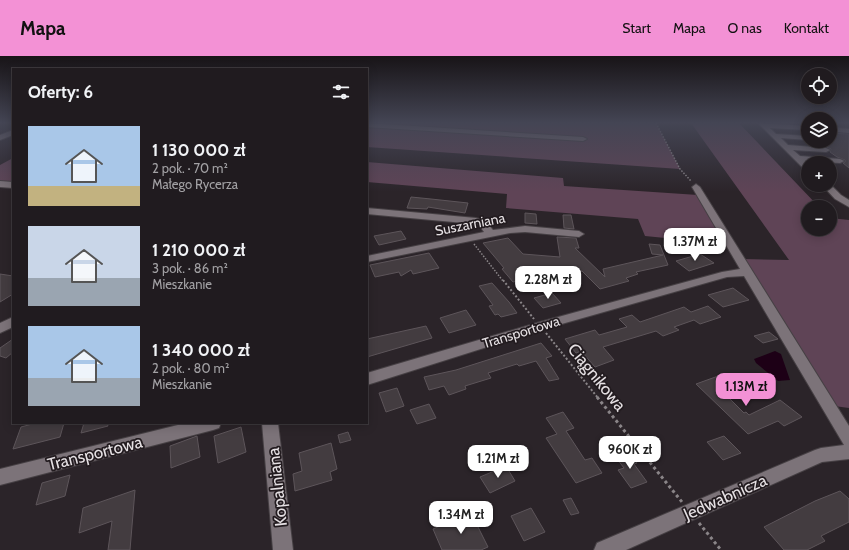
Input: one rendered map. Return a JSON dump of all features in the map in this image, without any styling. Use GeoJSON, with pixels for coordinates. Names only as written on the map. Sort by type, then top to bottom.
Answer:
{"type":"FeatureCollection","features":[{"type":"Feature","properties":{"kind":"street"},"geometry":{"type":"LineString","coordinates":[[786,147],[826,150]]}},
{"type":"Feature","properties":{"kind":"street"},"geometry":{"type":"LineString","coordinates":[[786,147],[801,161]]}},
{"type":"Feature","properties":{"kind":"street"},"geometry":{"type":"LineString","coordinates":[[798,158],[840,161]]}},
{"type":"Feature","properties":{"kind":"street"},"geometry":{"type":"LineString","coordinates":[[0,184],[12,185]]}},
{"type":"Feature","properties":{"kind":"street"},"geometry":{"type":"LineString","coordinates":[[696,187],[849,440]]}},
{"type":"Feature","properties":{"kind":"street"},"geometry":{"type":"LineString","coordinates":[[833,192],[849,204]]}},
{"type":"Feature","properties":{"kind":"street"},"geometry":{"type":"LineString","coordinates":[[368,211],[476,221],[482,223],[491,234]]}},
{"type":"Feature","properties":{"kind":"street","name":"Suszarniana"},"geometry":{"type":"LineString","coordinates":[[368,259],[510,230],[525,229],[579,234]]}},
{"type":"Feature","properties":{"kind":"street","name":"Transportowa"},"geometry":{"type":"LineString","coordinates":[[368,379],[540,326],[726,274],[747,272]]}},
{"type":"Feature","properties":{"kind":"street"},"geometry":{"type":"LineString","coordinates":[[0,329],[12,321]]}},
{"type":"Feature","properties":{"kind":"street","name":"Transportowa"},"geometry":{"type":"LineString","coordinates":[[0,477],[209,424]]}},
{"type":"Feature","properties":{"kind":"street","name":"Kopalniana"},"geometry":{"type":"LineString","coordinates":[[270,424],[283,550]]}},
{"type":"Feature","properties":{"kind":"street","name":"Jedwabnicza"},"geometry":{"type":"LineString","coordinates":[[604,550],[821,455],[849,452]]}},
{"type":"Feature","properties":{"kind":"path"},"geometry":{"type":"LineString","coordinates":[[668,146],[680,169],[696,187]]}},
{"type":"Feature","properties":{"kind":"path","name":"Ciągnikowa"},"geometry":{"type":"LineString","coordinates":[[469,238],[721,550]]}},
{"type":"Feature","properties":{"kind":"shaded area"},"geometry":{"type":"Polygon","coordinates":[[[368,146],[668,146],[680,169],[368,147],[368,146]]]}},
{"type":"Feature","properties":{"kind":"shaded area"},"geometry":{"type":"Polygon","coordinates":[[[707,146],[761,146],[801,188],[801,192],[805,192],[812,200],[801,200],[801,236],[837,236],[837,219],[849,220],[849,408],[834,406],[742,259],[789,260],[707,146]]]}},
{"type":"Feature","properties":{"kind":"shaded area"},"geometry":{"type":"Polygon","coordinates":[[[12,159],[12,182],[0,181],[0,165],[12,159]]]}},
{"type":"Feature","properties":{"kind":"shaded area"},"geometry":{"type":"Polygon","coordinates":[[[368,162],[563,178],[564,186],[698,195],[726,244],[645,236],[638,219],[506,208],[507,194],[368,182],[368,162]]]}},
{"type":"Feature","properties":{"kind":"shaded area"},"geometry":{"type":"Polygon","coordinates":[[[775,351],[781,354],[790,380],[778,381],[756,363],[754,359],[775,351]]]}},
{"type":"Feature","properties":{"kind":"building"},"geometry":{"type":"Polygon","coordinates":[[[849,146],[849,168],[843,163],[845,160],[830,152],[831,149],[829,148],[849,146]]]}},
{"type":"Feature","properties":{"kind":"building"},"geometry":{"type":"Polygon","coordinates":[[[411,197],[468,203],[465,213],[428,207],[427,209],[407,208],[411,197]]]}},
{"type":"Feature","properties":{"kind":"building"},"geometry":{"type":"Polygon","coordinates":[[[525,213],[536,214],[537,224],[525,223],[525,213]]]}},
{"type":"Feature","properties":{"kind":"building"},"geometry":{"type":"Polygon","coordinates":[[[563,215],[571,215],[574,229],[564,228],[563,215]]]}},
{"type":"Feature","properties":{"kind":"building"},"geometry":{"type":"Polygon","coordinates":[[[401,231],[406,239],[379,245],[374,236],[401,231]]]}},
{"type":"Feature","properties":{"kind":"building"},"geometry":{"type":"Polygon","coordinates":[[[557,237],[576,238],[579,248],[575,248],[605,277],[603,269],[663,255],[652,254],[649,244],[660,245],[668,265],[636,272],[638,274],[626,278],[629,281],[600,289],[582,271],[564,275],[560,271],[513,282],[502,269],[504,268],[483,243],[508,238],[523,254],[560,257],[557,237]]]}},
{"type":"Feature","properties":{"kind":"building"},"geometry":{"type":"Polygon","coordinates":[[[429,253],[439,268],[413,274],[411,270],[401,276],[399,272],[375,277],[370,265],[429,253]]]}},
{"type":"Feature","properties":{"kind":"building"},"geometry":{"type":"Polygon","coordinates":[[[700,254],[714,263],[689,271],[676,261],[700,254]]]}},
{"type":"Feature","properties":{"kind":"building"},"geometry":{"type":"Polygon","coordinates":[[[0,274],[12,276],[12,295],[0,302],[0,274]]]}},
{"type":"Feature","properties":{"kind":"building"},"geometry":{"type":"Polygon","coordinates":[[[492,283],[517,313],[501,317],[498,314],[495,315],[489,306],[493,305],[479,286],[492,283]]]}},
{"type":"Feature","properties":{"kind":"building"},"geometry":{"type":"Polygon","coordinates":[[[733,288],[749,300],[723,307],[708,295],[733,288]]]}},
{"type":"Feature","properties":{"kind":"building"},"geometry":{"type":"Polygon","coordinates":[[[552,293],[561,303],[543,308],[534,298],[552,293]]]}},
{"type":"Feature","properties":{"kind":"building"},"geometry":{"type":"Polygon","coordinates":[[[708,306],[721,317],[700,324],[694,320],[674,327],[679,330],[663,336],[656,331],[603,347],[614,360],[595,367],[581,351],[576,353],[565,339],[595,330],[599,335],[627,327],[619,319],[632,315],[640,322],[684,307],[691,312],[708,306]]]}},
{"type":"Feature","properties":{"kind":"building"},"geometry":{"type":"Polygon","coordinates":[[[466,310],[476,325],[449,333],[440,318],[466,310]]]}},
{"type":"Feature","properties":{"kind":"building"},"geometry":{"type":"Polygon","coordinates":[[[426,326],[432,338],[368,357],[368,339],[426,326]]]}},
{"type":"Feature","properties":{"kind":"building"},"geometry":{"type":"Polygon","coordinates":[[[769,332],[778,339],[763,343],[754,336],[769,332]]]}},
{"type":"Feature","properties":{"kind":"building"},"geometry":{"type":"Polygon","coordinates":[[[12,340],[12,353],[6,358],[0,356],[0,348],[12,340]]]}},
{"type":"Feature","properties":{"kind":"building"},"geometry":{"type":"Polygon","coordinates":[[[541,343],[552,356],[546,358],[559,379],[549,381],[536,361],[519,366],[517,364],[488,373],[491,378],[465,386],[466,389],[449,395],[444,386],[429,390],[424,377],[456,370],[541,343]]]}},
{"type":"Feature","properties":{"kind":"building"},"geometry":{"type":"Polygon","coordinates":[[[721,375],[741,394],[729,398],[744,413],[746,412],[749,415],[780,400],[802,417],[784,426],[778,421],[748,434],[696,384],[721,375]]]}},
{"type":"Feature","properties":{"kind":"building"},"geometry":{"type":"Polygon","coordinates":[[[397,388],[404,406],[386,412],[379,393],[397,388]]]}},
{"type":"Feature","properties":{"kind":"building"},"geometry":{"type":"Polygon","coordinates":[[[429,404],[436,418],[417,424],[410,410],[429,404]]]}},
{"type":"Feature","properties":{"kind":"building"},"geometry":{"type":"Polygon","coordinates":[[[563,412],[574,428],[566,431],[585,460],[592,458],[602,473],[576,483],[546,438],[557,434],[546,418],[563,412]]]}},
{"type":"Feature","properties":{"kind":"building"},"geometry":{"type":"Polygon","coordinates":[[[32,424],[64,424],[60,437],[13,449],[21,427],[32,424]]]}},
{"type":"Feature","properties":{"kind":"building"},"geometry":{"type":"Polygon","coordinates":[[[84,424],[107,424],[108,426],[81,433],[84,424]]]}},
{"type":"Feature","properties":{"kind":"building"},"geometry":{"type":"Polygon","coordinates":[[[241,427],[246,452],[218,463],[214,436],[241,427]]]}},
{"type":"Feature","properties":{"kind":"building"},"geometry":{"type":"Polygon","coordinates":[[[348,432],[351,440],[340,443],[338,435],[348,432]]]}},
{"type":"Feature","properties":{"kind":"building"},"geometry":{"type":"Polygon","coordinates":[[[197,436],[200,457],[171,468],[170,446],[197,436]]]}},
{"type":"Feature","properties":{"kind":"building"},"geometry":{"type":"Polygon","coordinates":[[[724,436],[741,453],[723,460],[707,442],[724,436]]]}},
{"type":"Feature","properties":{"kind":"building"},"geometry":{"type":"Polygon","coordinates":[[[331,443],[337,469],[330,472],[332,480],[295,491],[293,474],[302,471],[299,453],[331,443]]]}},
{"type":"Feature","properties":{"kind":"building"},"geometry":{"type":"Polygon","coordinates":[[[627,450],[637,463],[634,464],[647,482],[631,488],[618,470],[624,468],[614,455],[627,450]]]}},
{"type":"Feature","properties":{"kind":"building"},"geometry":{"type":"Polygon","coordinates":[[[506,466],[515,481],[490,493],[480,477],[506,466]]]}},
{"type":"Feature","properties":{"kind":"building"},"geometry":{"type":"Polygon","coordinates":[[[70,475],[65,496],[36,505],[42,483],[70,475]]]}},
{"type":"Feature","properties":{"kind":"building"},"geometry":{"type":"Polygon","coordinates":[[[135,490],[130,550],[108,550],[112,521],[79,533],[83,508],[135,490]]]}},
{"type":"Feature","properties":{"kind":"building"},"geometry":{"type":"Polygon","coordinates":[[[840,491],[849,499],[849,522],[821,536],[825,541],[807,550],[784,550],[764,527],[815,501],[840,491]]]}},
{"type":"Feature","properties":{"kind":"building"},"geometry":{"type":"Polygon","coordinates":[[[571,498],[579,513],[571,515],[563,500],[571,498]]]}},
{"type":"Feature","properties":{"kind":"building"},"geometry":{"type":"Polygon","coordinates":[[[531,508],[545,532],[524,541],[511,516],[531,508]]]}},
{"type":"Feature","properties":{"kind":"building"},"geometry":{"type":"Polygon","coordinates":[[[471,513],[488,547],[481,550],[442,550],[433,529],[471,513]]]}}]}
